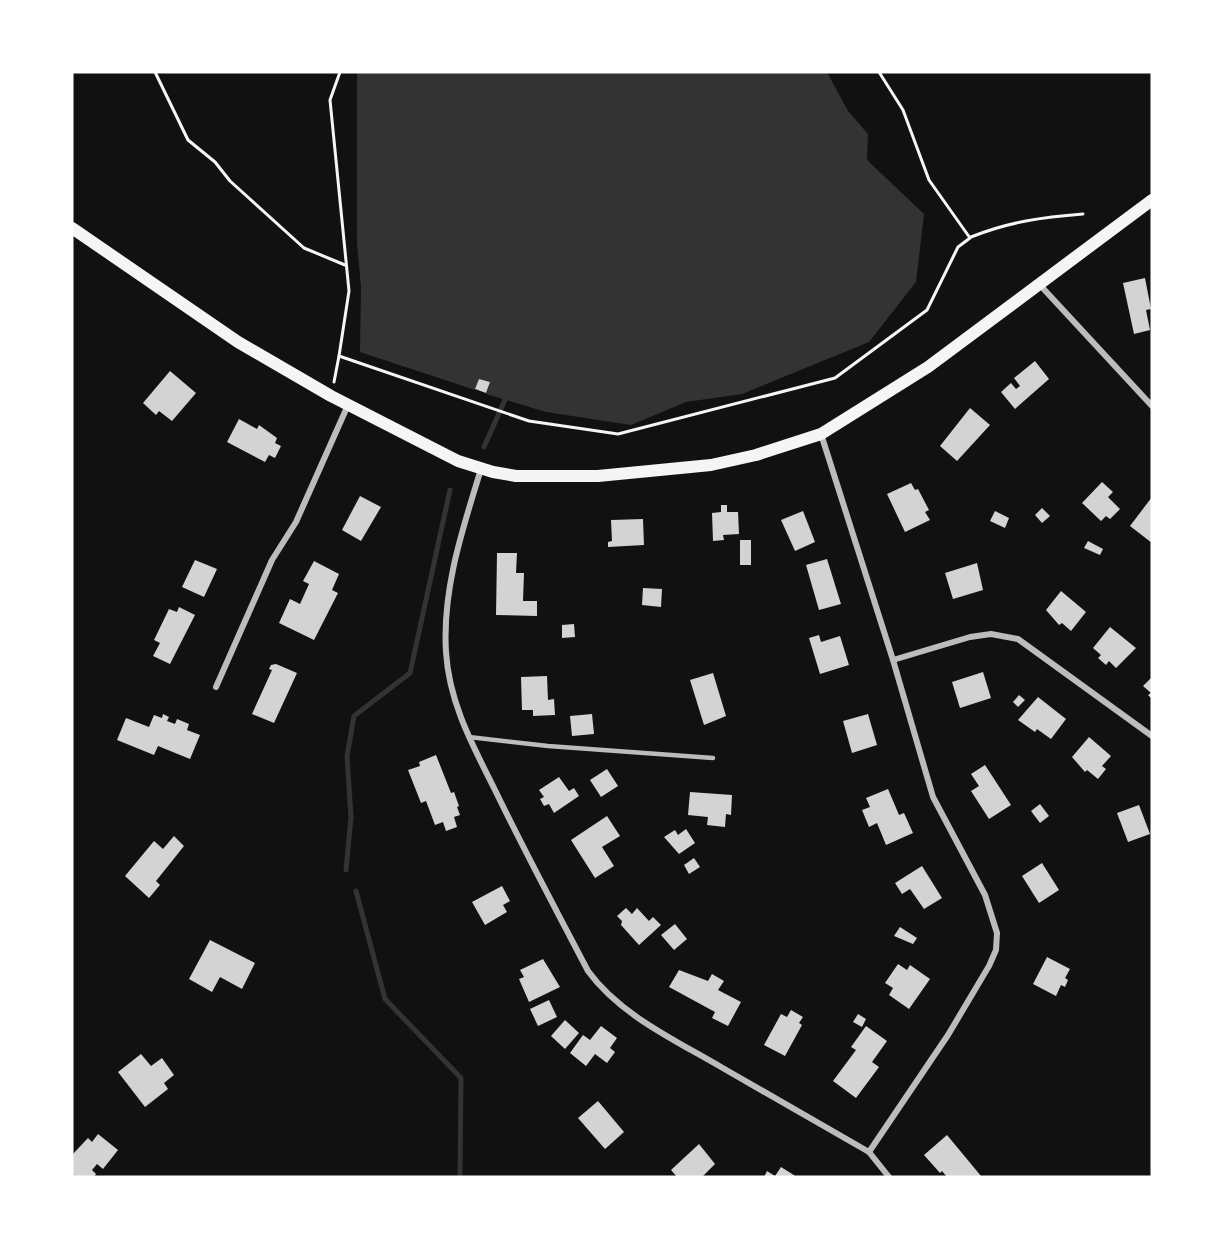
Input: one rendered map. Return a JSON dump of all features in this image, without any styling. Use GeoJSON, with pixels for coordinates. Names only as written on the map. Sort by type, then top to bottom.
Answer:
{"type":"FeatureCollection","features":[{"type":"Feature","properties":{"kind":"main road"},"geometry":{"type":"LineString","coordinates":[[72,228],[238,342],[331,396],[458,461],[481,469],[516,476],[598,476],[673,470],[756,455],[821,434],[928,367],[1152,200]]}},
{"type":"Feature","properties":{"kind":"street"},"geometry":{"type":"LineString","coordinates":[[1038,284],[1152,406]]}},
{"type":"Feature","properties":{"kind":"street"},"geometry":{"type":"LineString","coordinates":[[216,687],[272,560],[296,522],[348,405]]}},
{"type":"Feature","properties":{"kind":"street"},"geometry":{"type":"LineString","coordinates":[[821,434],[893,660],[933,796],[984,896],[998,933],[996,950],[989,966],[948,1035],[869,1152]]}},
{"type":"Feature","properties":{"kind":"street"},"geometry":{"type":"LineString","coordinates":[[481,469],[454,557],[445,649],[453,697],[469,737],[518,838],[588,971],[600,987],[624,1007],[685,1046],[869,1152],[889,1177]]}},
{"type":"Feature","properties":{"kind":"street"},"geometry":{"type":"LineString","coordinates":[[893,660],[970,637],[991,634],[1018,639],[1152,736]]}},
{"type":"Feature","properties":{"kind":"lane"},"geometry":{"type":"LineString","coordinates":[[469,737],[548,746],[713,758]]}},
{"type":"Feature","properties":{"kind":"path"},"geometry":{"type":"LineString","coordinates":[[155,72],[188,140],[215,162],[230,181],[304,248],[345,265]]}},
{"type":"Feature","properties":{"kind":"path"},"geometry":{"type":"LineString","coordinates":[[331,396],[349,291],[330,100],[339,72]]}},
{"type":"Feature","properties":{"kind":"path"},"geometry":{"type":"LineString","coordinates":[[879,72],[903,110],[929,180],[970,238]]}},
{"type":"Feature","properties":{"kind":"path"},"geometry":{"type":"LineString","coordinates":[[339,356],[529,421],[618,434],[835,378],[927,309],[958,246],[970,238],[1002,224],[1032,218],[1083,214]]}},
{"type":"Feature","properties":{"kind":"shaded area"},"geometry":{"type":"Polygon","coordinates":[[[357,72],[827,72],[848,111],[868,134],[867,160],[924,214],[916,282],[869,342],[742,394],[686,402],[631,425],[546,412],[486,394],[490,382],[479,379],[475,390],[360,352],[361,287],[357,243],[357,72]]]}},
{"type":"Feature","properties":{"kind":"building"},"geometry":{"type":"Polygon","coordinates":[[[1145,278],[1151,309],[1146,310],[1150,330],[1134,334],[1123,283],[1145,278]]]}},
{"type":"Feature","properties":{"kind":"building"},"geometry":{"type":"Polygon","coordinates":[[[1035,361],[1049,379],[1015,409],[1001,392],[1011,383],[1016,389],[1020,386],[1014,378],[1035,361]]]}},
{"type":"Feature","properties":{"kind":"building"},"geometry":{"type":"Polygon","coordinates":[[[170,371],[196,393],[172,421],[159,411],[156,415],[143,403],[170,371]]]}},
{"type":"Feature","properties":{"kind":"building"},"geometry":{"type":"Polygon","coordinates":[[[479,379],[490,382],[486,393],[475,389],[479,379]]]}},
{"type":"Feature","properties":{"kind":"building"},"geometry":{"type":"Polygon","coordinates":[[[970,408],[990,425],[957,461],[940,446],[970,408]]]}},
{"type":"Feature","properties":{"kind":"building"},"geometry":{"type":"Polygon","coordinates":[[[239,419],[257,429],[259,425],[277,438],[275,443],[281,446],[275,458],[269,455],[265,462],[227,442],[239,419]]]}},
{"type":"Feature","properties":{"kind":"building"},"geometry":{"type":"Polygon","coordinates":[[[1102,482],[1113,492],[1108,497],[1120,509],[1110,519],[1106,516],[1101,521],[1082,503],[1102,482]]]}},
{"type":"Feature","properties":{"kind":"building"},"geometry":{"type":"Polygon","coordinates":[[[911,483],[915,490],[918,489],[929,510],[925,512],[930,520],[905,532],[887,494],[911,483]]]}},
{"type":"Feature","properties":{"kind":"building"},"geometry":{"type":"Polygon","coordinates":[[[360,496],[381,507],[361,541],[342,530],[360,496]]]}},
{"type":"Feature","properties":{"kind":"building"},"geometry":{"type":"Polygon","coordinates":[[[1152,497],[1152,543],[1130,526],[1152,497]]]}},
{"type":"Feature","properties":{"kind":"building"},"geometry":{"type":"Polygon","coordinates":[[[721,505],[727,505],[727,512],[738,512],[739,534],[723,535],[724,540],[713,541],[712,513],[721,512],[721,505]]]}},
{"type":"Feature","properties":{"kind":"building"},"geometry":{"type":"Polygon","coordinates":[[[1042,508],[1050,516],[1042,523],[1035,515],[1042,508]]]}},
{"type":"Feature","properties":{"kind":"building"},"geometry":{"type":"Polygon","coordinates":[[[803,511],[815,542],[795,551],[781,520],[803,511]]]}},
{"type":"Feature","properties":{"kind":"building"},"geometry":{"type":"Polygon","coordinates":[[[995,511],[1009,518],[1005,528],[990,521],[995,511]]]}},
{"type":"Feature","properties":{"kind":"building"},"geometry":{"type":"Polygon","coordinates":[[[643,519],[644,545],[608,547],[608,542],[612,541],[611,520],[643,519]]]}},
{"type":"Feature","properties":{"kind":"building"},"geometry":{"type":"Polygon","coordinates":[[[740,540],[751,540],[751,565],[740,565],[740,540]]]}},
{"type":"Feature","properties":{"kind":"building"},"geometry":{"type":"Polygon","coordinates":[[[1088,541],[1103,549],[1100,555],[1084,548],[1088,541]]]}},
{"type":"Feature","properties":{"kind":"building"},"geometry":{"type":"Polygon","coordinates":[[[497,553],[517,553],[516,573],[524,573],[523,601],[537,601],[537,616],[496,615],[497,553]]]}},
{"type":"Feature","properties":{"kind":"building"},"geometry":{"type":"Polygon","coordinates":[[[827,559],[841,604],[819,610],[806,565],[827,559]]]}},
{"type":"Feature","properties":{"kind":"building"},"geometry":{"type":"Polygon","coordinates":[[[195,560],[217,569],[204,597],[182,587],[195,560]]]}},
{"type":"Feature","properties":{"kind":"building"},"geometry":{"type":"Polygon","coordinates":[[[314,561],[339,574],[332,590],[338,593],[314,640],[279,623],[290,599],[300,604],[309,584],[303,581],[314,561]]]}},
{"type":"Feature","properties":{"kind":"building"},"geometry":{"type":"Polygon","coordinates":[[[977,563],[983,590],[953,599],[945,573],[977,563]]]}},
{"type":"Feature","properties":{"kind":"building"},"geometry":{"type":"Polygon","coordinates":[[[643,588],[662,589],[661,607],[642,605],[643,588]]]}},
{"type":"Feature","properties":{"kind":"building"},"geometry":{"type":"Polygon","coordinates":[[[1061,591],[1086,612],[1071,631],[1062,623],[1059,625],[1046,610],[1061,591]]]}},
{"type":"Feature","properties":{"kind":"building"},"geometry":{"type":"Polygon","coordinates":[[[179,607],[195,615],[170,664],[153,656],[160,643],[154,640],[169,609],[177,612],[179,607]]]}},
{"type":"Feature","properties":{"kind":"building"},"geometry":{"type":"Polygon","coordinates":[[[574,624],[575,637],[562,638],[562,625],[574,624]]]}},
{"type":"Feature","properties":{"kind":"building"},"geometry":{"type":"Polygon","coordinates":[[[1110,627],[1136,648],[1116,668],[1109,661],[1106,665],[1098,658],[1101,655],[1093,648],[1110,627]]]}},
{"type":"Feature","properties":{"kind":"building"},"geometry":{"type":"Polygon","coordinates":[[[819,635],[821,642],[840,636],[849,665],[820,674],[809,638],[819,635]]]}},
{"type":"Feature","properties":{"kind":"building"},"geometry":{"type":"Polygon","coordinates":[[[276,664],[297,673],[274,723],[252,714],[272,670],[269,669],[271,665],[276,664]]]}},
{"type":"Feature","properties":{"kind":"building"},"geometry":{"type":"Polygon","coordinates":[[[983,672],[991,698],[960,708],[952,682],[983,672]]]}},
{"type":"Feature","properties":{"kind":"building"},"geometry":{"type":"Polygon","coordinates":[[[713,673],[726,716],[704,725],[690,680],[713,673]]]}},
{"type":"Feature","properties":{"kind":"building"},"geometry":{"type":"Polygon","coordinates":[[[547,676],[548,700],[554,699],[555,715],[533,716],[533,710],[522,710],[521,677],[547,676]]]}},
{"type":"Feature","properties":{"kind":"building"},"geometry":{"type":"Polygon","coordinates":[[[1152,677],[1152,699],[1148,695],[1151,693],[1143,686],[1152,677]]]}},
{"type":"Feature","properties":{"kind":"building"},"geometry":{"type":"Polygon","coordinates":[[[1019,695],[1025,700],[1018,707],[1013,702],[1019,695]]]}},
{"type":"Feature","properties":{"kind":"building"},"geometry":{"type":"Polygon","coordinates":[[[1038,697],[1066,719],[1051,739],[1037,729],[1035,732],[1018,720],[1038,697]]]}},
{"type":"Feature","properties":{"kind":"building"},"geometry":{"type":"Polygon","coordinates":[[[163,714],[169,717],[167,721],[175,724],[177,719],[189,724],[187,730],[200,735],[190,759],[158,746],[154,755],[117,740],[126,718],[149,727],[154,715],[162,718],[163,714]]]}},
{"type":"Feature","properties":{"kind":"building"},"geometry":{"type":"Polygon","coordinates":[[[592,714],[594,734],[572,736],[570,716],[592,714]]]}},
{"type":"Feature","properties":{"kind":"building"},"geometry":{"type":"Polygon","coordinates":[[[868,714],[877,745],[852,753],[843,721],[868,714]]]}},
{"type":"Feature","properties":{"kind":"building"},"geometry":{"type":"Polygon","coordinates":[[[1089,737],[1111,756],[1102,766],[1106,769],[1098,779],[1087,770],[1085,772],[1072,757],[1089,737]]]}},
{"type":"Feature","properties":{"kind":"building"},"geometry":{"type":"Polygon","coordinates":[[[436,755],[451,793],[454,792],[459,806],[457,807],[460,815],[454,817],[457,827],[446,831],[443,822],[435,825],[426,801],[421,803],[408,770],[420,766],[419,762],[436,755]]]}},
{"type":"Feature","properties":{"kind":"building"},"geometry":{"type":"Polygon","coordinates":[[[985,765],[1011,805],[989,819],[971,791],[979,786],[971,774],[985,765]]]}},
{"type":"Feature","properties":{"kind":"building"},"geometry":{"type":"Polygon","coordinates":[[[607,769],[618,786],[601,797],[590,780],[607,769]]]}},
{"type":"Feature","properties":{"kind":"building"},"geometry":{"type":"Polygon","coordinates":[[[559,777],[569,791],[574,788],[579,796],[554,813],[549,804],[544,806],[540,799],[544,797],[539,790],[559,777]]]}},
{"type":"Feature","properties":{"kind":"building"},"geometry":{"type":"Polygon","coordinates":[[[888,789],[899,815],[904,813],[913,833],[886,845],[877,823],[869,827],[862,810],[870,807],[866,798],[888,789]]]}},
{"type":"Feature","properties":{"kind":"building"},"geometry":{"type":"Polygon","coordinates":[[[690,792],[732,795],[731,815],[726,814],[725,827],[707,825],[708,817],[688,815],[690,792]]]}},
{"type":"Feature","properties":{"kind":"building"},"geometry":{"type":"Polygon","coordinates":[[[1040,804],[1049,816],[1040,823],[1031,811],[1040,804]]]}},
{"type":"Feature","properties":{"kind":"building"},"geometry":{"type":"Polygon","coordinates":[[[1139,805],[1150,834],[1128,842],[1117,813],[1139,805]]]}},
{"type":"Feature","properties":{"kind":"building"},"geometry":{"type":"Polygon","coordinates":[[[607,816],[620,836],[602,847],[614,866],[595,878],[571,840],[607,816]]]}},
{"type":"Feature","properties":{"kind":"building"},"geometry":{"type":"Polygon","coordinates":[[[686,829],[695,843],[679,854],[664,837],[675,830],[678,835],[686,829]]]}},
{"type":"Feature","properties":{"kind":"building"},"geometry":{"type":"Polygon","coordinates":[[[174,836],[184,846],[156,881],[160,885],[149,898],[125,876],[154,841],[163,849],[174,836]]]}},
{"type":"Feature","properties":{"kind":"building"},"geometry":{"type":"Polygon","coordinates":[[[694,858],[700,867],[689,874],[684,865],[694,858]]]}},
{"type":"Feature","properties":{"kind":"building"},"geometry":{"type":"Polygon","coordinates":[[[1042,863],[1059,890],[1039,903],[1022,876],[1042,863]]]}},
{"type":"Feature","properties":{"kind":"building"},"geometry":{"type":"Polygon","coordinates":[[[922,866],[942,898],[924,909],[910,889],[902,894],[895,883],[922,866]]]}},
{"type":"Feature","properties":{"kind":"building"},"geometry":{"type":"Polygon","coordinates":[[[502,886],[510,901],[503,905],[507,912],[485,925],[472,902],[502,886]]]}},
{"type":"Feature","properties":{"kind":"building"},"geometry":{"type":"Polygon","coordinates":[[[626,908],[632,914],[637,908],[649,921],[653,917],[661,925],[639,945],[621,925],[622,921],[617,916],[626,908]]]}},
{"type":"Feature","properties":{"kind":"building"},"geometry":{"type":"Polygon","coordinates":[[[675,924],[687,939],[674,950],[661,935],[675,924]]]}},
{"type":"Feature","properties":{"kind":"building"},"geometry":{"type":"Polygon","coordinates":[[[900,927],[917,938],[913,944],[894,936],[900,927]]]}},
{"type":"Feature","properties":{"kind":"building"},"geometry":{"type":"Polygon","coordinates":[[[210,940],[255,963],[242,989],[220,977],[212,992],[189,979],[210,940]]]}},
{"type":"Feature","properties":{"kind":"building"},"geometry":{"type":"Polygon","coordinates":[[[1047,957],[1070,969],[1065,978],[1068,980],[1065,987],[1061,985],[1056,996],[1033,984],[1047,957]]]}},
{"type":"Feature","properties":{"kind":"building"},"geometry":{"type":"Polygon","coordinates":[[[543,959],[560,987],[529,1002],[519,979],[524,977],[520,970],[543,959]]]}},
{"type":"Feature","properties":{"kind":"building"},"geometry":{"type":"Polygon","coordinates":[[[898,964],[907,970],[910,965],[930,979],[909,1009],[889,995],[893,988],[885,983],[898,964]]]}},
{"type":"Feature","properties":{"kind":"building"},"geometry":{"type":"Polygon","coordinates":[[[679,970],[708,981],[712,974],[724,981],[718,990],[741,1002],[728,1026],[712,1018],[715,1012],[669,987],[679,970]]]}},
{"type":"Feature","properties":{"kind":"building"},"geometry":{"type":"Polygon","coordinates":[[[549,1000],[557,1017],[538,1026],[530,1009],[549,1000]]]}},
{"type":"Feature","properties":{"kind":"building"},"geometry":{"type":"Polygon","coordinates":[[[791,1010],[803,1017],[799,1023],[802,1025],[785,1056],[764,1045],[781,1014],[787,1017],[791,1010]]]}},
{"type":"Feature","properties":{"kind":"building"},"geometry":{"type":"Polygon","coordinates":[[[858,1014],[866,1019],[862,1027],[853,1022],[858,1014]]]}},
{"type":"Feature","properties":{"kind":"building"},"geometry":{"type":"Polygon","coordinates":[[[565,1020],[579,1033],[565,1049],[551,1036],[565,1020]]]}},
{"type":"Feature","properties":{"kind":"building"},"geometry":{"type":"Polygon","coordinates":[[[601,1026],[617,1038],[610,1048],[615,1052],[607,1063],[595,1054],[586,1066],[570,1053],[583,1035],[590,1040],[601,1026]]]}},
{"type":"Feature","properties":{"kind":"building"},"geometry":{"type":"Polygon","coordinates":[[[866,1026],[887,1041],[872,1062],[879,1067],[856,1098],[833,1081],[856,1050],[851,1047],[866,1026]]]}},
{"type":"Feature","properties":{"kind":"building"},"geometry":{"type":"Polygon","coordinates":[[[141,1054],[151,1066],[162,1058],[174,1075],[164,1083],[168,1089],[145,1107],[118,1072],[141,1054]]]}},
{"type":"Feature","properties":{"kind":"building"},"geometry":{"type":"Polygon","coordinates":[[[598,1101],[624,1132],[605,1149],[578,1118],[598,1101]]]}},
{"type":"Feature","properties":{"kind":"building"},"geometry":{"type":"Polygon","coordinates":[[[98,1134],[118,1150],[103,1169],[97,1164],[92,1170],[96,1174],[94,1177],[72,1177],[72,1155],[88,1138],[92,1142],[98,1134]]]}},
{"type":"Feature","properties":{"kind":"building"},"geometry":{"type":"Polygon","coordinates":[[[947,1135],[981,1176],[947,1177],[942,1171],[940,1173],[924,1155],[947,1135]]]}},
{"type":"Feature","properties":{"kind":"building"},"geometry":{"type":"Polygon","coordinates":[[[699,1144],[715,1164],[702,1177],[677,1177],[671,1170],[699,1144]]]}},
{"type":"Feature","properties":{"kind":"building"},"geometry":{"type":"Polygon","coordinates":[[[781,1167],[797,1177],[764,1177],[767,1171],[775,1176],[781,1167]]]}},
{"type":"Feature","properties":{"kind":"waterway"},"geometry":{"type":"LineString","coordinates":[[484,447],[508,393]]}},
{"type":"Feature","properties":{"kind":"waterway"},"geometry":{"type":"LineString","coordinates":[[346,870],[351,817],[347,756],[354,716],[410,673],[450,490]]}},
{"type":"Feature","properties":{"kind":"waterway"},"geometry":{"type":"LineString","coordinates":[[356,891],[385,999],[461,1078],[460,1177]]}}]}
